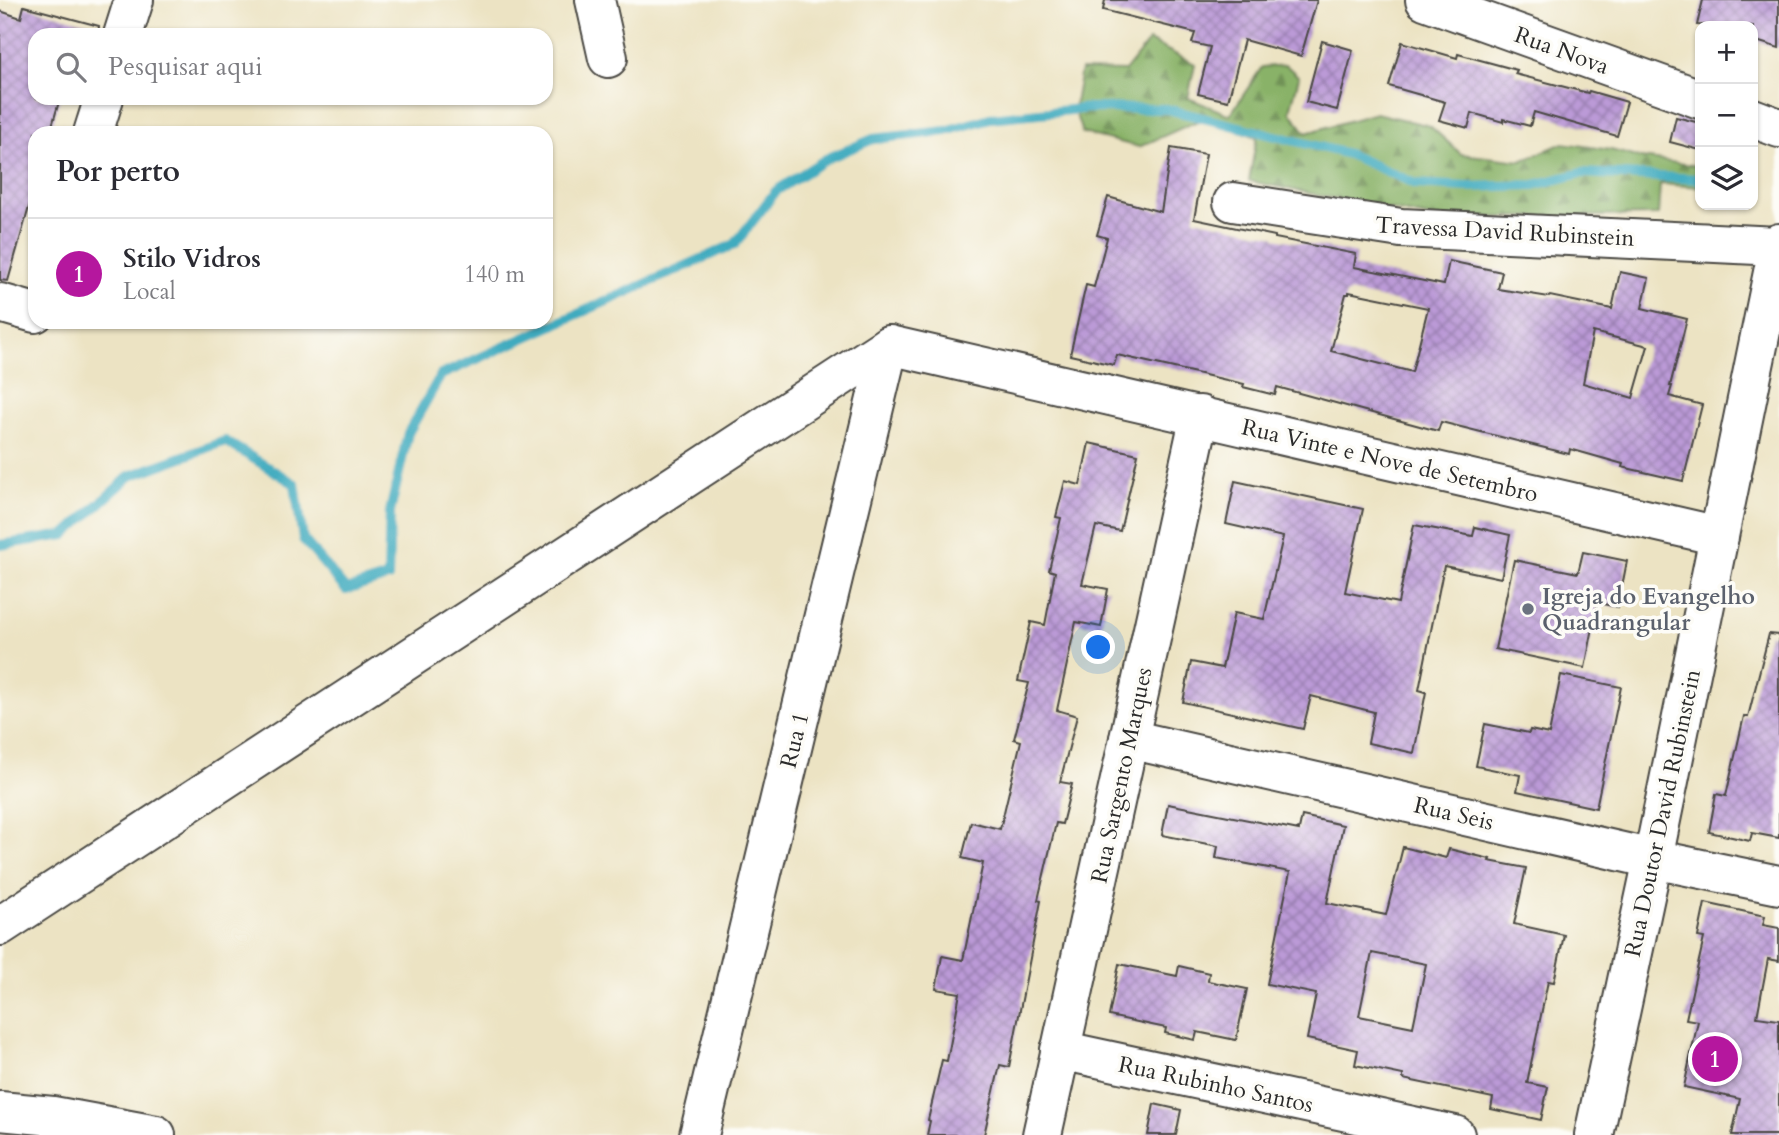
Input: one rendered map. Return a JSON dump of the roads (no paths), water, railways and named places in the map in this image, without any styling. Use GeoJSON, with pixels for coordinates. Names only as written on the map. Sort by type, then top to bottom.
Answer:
{"type":"FeatureCollection","features":[{"type":"Feature","properties":{"kind":"street"},"geometry":{"type":"LineString","coordinates":[[595,0],[608,58]]}},
{"type":"Feature","properties":{"kind":"street","name":"Rua Nova"},"geometry":{"type":"LineString","coordinates":[[1425,0],[1695,97]]}},
{"type":"Feature","properties":{"kind":"street"},"geometry":{"type":"LineString","coordinates":[[95,126],[102,105]]}},
{"type":"Feature","properties":{"kind":"street"},"geometry":{"type":"LineString","coordinates":[[1758,120],[1779,128]]}},
{"type":"Feature","properties":{"kind":"street","name":"Travessa David Rubinstein"},"geometry":{"type":"LineString","coordinates":[[1233,202],[1401,228],[1779,244]]}},
{"type":"Feature","properties":{"kind":"street","name":"Rua Doutor David Rubinstein"},"geometry":{"type":"LineString","coordinates":[[1594,1135],[1654,859],[1779,244]]}},
{"type":"Feature","properties":{"kind":"street"},"geometry":{"type":"LineString","coordinates":[[0,303],[28,311]]}},
{"type":"Feature","properties":{"kind":"street"},"geometry":{"type":"LineString","coordinates":[[0,926],[889,345]]}},
{"type":"Feature","properties":{"kind":"street","name":"Rua Vinte e Nove de Setembro"},"geometry":{"type":"LineString","coordinates":[[889,345],[1719,536]]}},
{"type":"Feature","properties":{"kind":"street","name":"Rua 1"},"geometry":{"type":"LineString","coordinates":[[699,1135],[889,345]]}},
{"type":"Feature","properties":{"kind":"street","name":"Rua Sargento Marques"},"geometry":{"type":"LineString","coordinates":[[1042,1135],[1200,415]]}},
{"type":"Feature","properties":{"kind":"street","name":"Rua Seis"},"geometry":{"type":"LineString","coordinates":[[1129,739],[1779,885]]}},
{"type":"Feature","properties":{"kind":"street","name":"Rua Rubinho Santos"},"geometry":{"type":"LineString","coordinates":[[1060,1050],[1455,1135]]}},
{"type":"Feature","properties":{"kind":"street"},"geometry":{"type":"LineString","coordinates":[[0,1111],[52,1126],[156,1135]]}},
{"type":"Feature","properties":{"kind":"waterway"},"geometry":{"type":"LineString","coordinates":[[553,325],[735,244],[776,191],[826,159],[873,139],[946,131],[990,118],[1090,108],[1167,109],[1348,154],[1416,184],[1467,187],[1534,185],[1582,173],[1695,179]]}},
{"type":"Feature","properties":{"kind":"waterway"},"geometry":{"type":"LineString","coordinates":[[0,545],[65,535],[130,476],[225,441],[295,484],[303,539],[346,590],[388,577],[390,512],[408,433],[441,375],[544,329]]}},
{"type":"Feature","properties":{"kind":"place","name":"Igreja do Evangelho Quadrangular"},"geometry":{"type":"Point","coordinates":[1528,609]}},
{"type":"Feature","properties":{"kind":"place","name":"Stilo Vidros"},"geometry":{"type":"Point","coordinates":[1715,1059]}}]}
